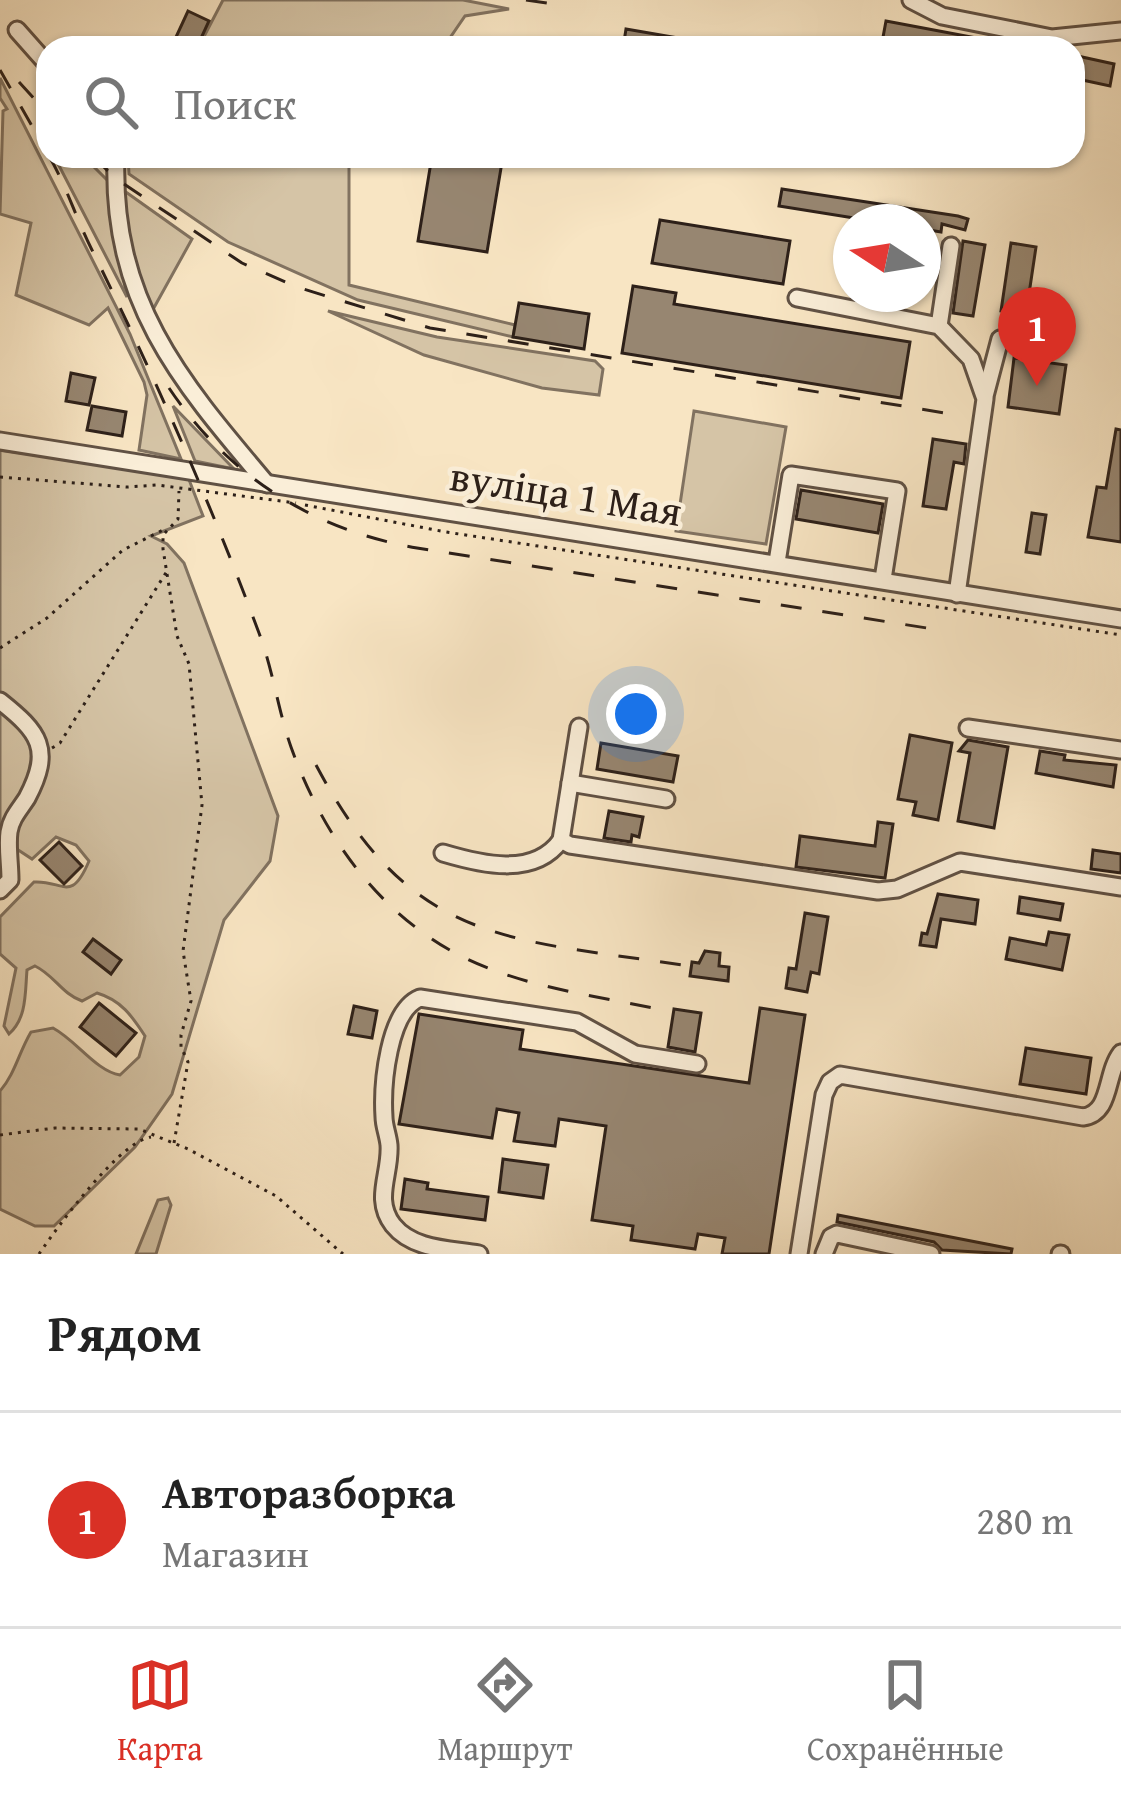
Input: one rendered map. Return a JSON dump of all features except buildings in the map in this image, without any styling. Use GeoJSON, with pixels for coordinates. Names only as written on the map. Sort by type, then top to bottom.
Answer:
{"type":"FeatureCollection","features":[{"type":"Feature","properties":{"kind":"street"},"geometry":{"type":"LineString","coordinates":[[911,0],[942,16],[1042,36]]}},
{"type":"Feature","properties":{"kind":"street"},"geometry":{"type":"LineString","coordinates":[[17,30],[36,51]]}},
{"type":"Feature","properties":{"kind":"street"},"geometry":{"type":"LineString","coordinates":[[1072,36],[1121,31]]}},
{"type":"Feature","properties":{"kind":"street"},"geometry":{"type":"LineString","coordinates":[[117,168],[119,227],[154,338],[267,484]]}},
{"type":"Feature","properties":{"kind":"street"},"geometry":{"type":"LineString","coordinates":[[939,326],[951,246]]}},
{"type":"Feature","properties":{"kind":"street"},"geometry":{"type":"LineString","coordinates":[[797,298],[939,326],[971,359],[985,399]]}},
{"type":"Feature","properties":{"kind":"street"},"geometry":{"type":"LineString","coordinates":[[957,594],[985,399],[1000,339]]}},
{"type":"Feature","properties":{"kind":"street","name":"вуліца 1 Мая"},"geometry":{"type":"LineString","coordinates":[[0,441],[1121,620]]}},
{"type":"Feature","properties":{"kind":"street"},"geometry":{"type":"LineString","coordinates":[[777,562],[791,475],[897,491],[883,579]]}},
{"type":"Feature","properties":{"kind":"street"},"geometry":{"type":"LineString","coordinates":[[0,701],[26,722],[40,739],[42,751],[28,796],[8,836],[10,880],[0,890]]}},
{"type":"Feature","properties":{"kind":"street"},"geometry":{"type":"LineString","coordinates":[[443,853],[485,866],[530,862],[553,852],[561,841],[580,727]]}},
{"type":"Feature","properties":{"kind":"street"},"geometry":{"type":"LineString","coordinates":[[968,728],[1121,750]]}},
{"type":"Feature","properties":{"kind":"street"},"geometry":{"type":"LineString","coordinates":[[571,783],[666,799]]}},
{"type":"Feature","properties":{"kind":"street"},"geometry":{"type":"LineString","coordinates":[[561,841],[878,891],[897,889],[960,862],[1121,887]]}},
{"type":"Feature","properties":{"kind":"street"},"geometry":{"type":"LineString","coordinates":[[479,1254],[404,1237],[381,1199],[389,1144],[383,1118],[394,1027],[410,1002],[420,998],[577,1022],[634,1054],[697,1064]]}},
{"type":"Feature","properties":{"kind":"street"},"geometry":{"type":"LineString","coordinates":[[799,1254],[824,1095],[840,1075],[1083,1118],[1102,1109],[1109,1070],[1121,1053]]}},
{"type":"Feature","properties":{"kind":"street"},"geometry":{"type":"LineString","coordinates":[[824,1254],[837,1234],[931,1254]]}},
{"type":"Feature","properties":{"kind":"path"},"geometry":{"type":"LineString","coordinates":[[0,477],[127,487],[157,484],[300,503],[446,532],[1121,635]]}},
{"type":"Feature","properties":{"kind":"path"},"geometry":{"type":"LineString","coordinates":[[0,647],[47,618],[124,550],[167,529],[178,519],[178,489]]}},
{"type":"Feature","properties":{"kind":"path"},"geometry":{"type":"LineString","coordinates":[[167,529],[163,549],[177,636],[189,664],[202,805],[183,951],[191,1001],[181,1047],[188,1062],[174,1143]]}},
{"type":"Feature","properties":{"kind":"path"},"geometry":{"type":"LineString","coordinates":[[42,751],[60,743],[168,569]]}},
{"type":"Feature","properties":{"kind":"path"},"geometry":{"type":"LineString","coordinates":[[0,1135],[119,1127],[157,1136],[276,1196],[343,1254]]}},
{"type":"Feature","properties":{"kind":"path"},"geometry":{"type":"LineString","coordinates":[[39,1254],[64,1217],[127,1145],[157,1136]]}},
{"type":"Feature","properties":{"kind":"shaded area"},"geometry":{"type":"Polygon","coordinates":[[[223,0],[463,0],[509,9],[465,16],[451,36],[204,36],[223,0]]]}},
{"type":"Feature","properties":{"kind":"shaded area"},"geometry":{"type":"Polygon","coordinates":[[[0,78],[36,149],[36,168],[46,168],[130,334],[181,459],[139,450],[147,395],[108,308],[89,325],[16,295],[31,223],[0,214],[3,111],[7,109],[0,98],[0,78]]]}},
{"type":"Feature","properties":{"kind":"shaded area"},"geometry":{"type":"Polygon","coordinates":[[[60,168],[95,168],[111,184],[127,297],[60,168]]]}},
{"type":"Feature","properties":{"kind":"shaded area"},"geometry":{"type":"Polygon","coordinates":[[[129,168],[349,168],[349,285],[515,325],[513,337],[358,300],[228,242],[129,174],[129,168]]]}},
{"type":"Feature","properties":{"kind":"shaded area"},"geometry":{"type":"Polygon","coordinates":[[[123,190],[192,239],[151,313],[131,256],[123,190]]]}},
{"type":"Feature","properties":{"kind":"shaded area"},"geometry":{"type":"Polygon","coordinates":[[[328,311],[437,337],[595,361],[603,369],[599,395],[542,388],[424,355],[328,311]]]}},
{"type":"Feature","properties":{"kind":"shaded area"},"geometry":{"type":"Polygon","coordinates":[[[173,406],[234,469],[195,461],[173,406]]]}},
{"type":"Feature","properties":{"kind":"shaded area"},"geometry":{"type":"Polygon","coordinates":[[[694,411],[786,427],[766,544],[676,531],[694,411]]]}},
{"type":"Feature","properties":{"kind":"shaded area"},"geometry":{"type":"Polygon","coordinates":[[[0,450],[188,477],[203,516],[151,536],[167,544],[184,563],[278,816],[270,861],[224,920],[172,1094],[135,1147],[54,1226],[35,1226],[0,1209],[0,1091],[31,1032],[53,1028],[103,1068],[120,1075],[139,1057],[145,1036],[113,1000],[97,993],[82,1001],[35,966],[27,970],[19,1020],[9,1034],[4,1026],[16,968],[0,954],[0,917],[34,882],[71,886],[89,861],[76,845],[56,837],[32,859],[0,838],[0,450]]]}},
{"type":"Feature","properties":{"kind":"shaded area"},"geometry":{"type":"Polygon","coordinates":[[[168,1198],[171,1205],[156,1254],[136,1254],[158,1200],[168,1198]]]}},
{"type":"Feature","properties":{"kind":"railway"},"geometry":{"type":"LineString","coordinates":[[526,0],[553,4]]}},
{"type":"Feature","properties":{"kind":"railway"},"geometry":{"type":"LineString","coordinates":[[0,70],[36,133]]}},
{"type":"Feature","properties":{"kind":"railway"},"geometry":{"type":"LineString","coordinates":[[19,82],[36,101]]}},
{"type":"Feature","properties":{"kind":"railway"},"geometry":{"type":"LineString","coordinates":[[56,168],[201,486],[259,633],[302,775],[345,853],[405,919],[454,953],[537,984],[653,1008]]}},
{"type":"Feature","properties":{"kind":"railway"},"geometry":{"type":"LineString","coordinates":[[105,168],[242,263],[297,287],[430,328],[945,413]]}},
{"type":"Feature","properties":{"kind":"railway"},"geometry":{"type":"LineString","coordinates":[[169,388],[218,448],[246,473],[308,513],[379,540],[946,631]]}},
{"type":"Feature","properties":{"kind":"railway"},"geometry":{"type":"LineString","coordinates":[[316,765],[352,824],[389,869],[428,901],[470,923],[516,938],[689,966]]}},
{"type":"Feature","properties":{"kind":"place","name":"Авторазборка"},"geometry":{"type":"Point","coordinates":[1037,386]}}]}
